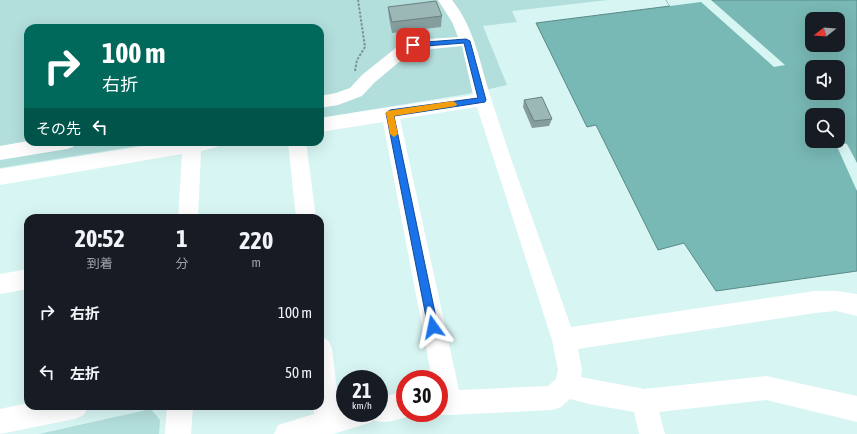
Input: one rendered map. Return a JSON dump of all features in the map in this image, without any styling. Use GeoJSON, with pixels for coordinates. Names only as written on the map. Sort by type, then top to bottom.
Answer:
{"type":"FeatureCollection","features":[{"type":"Feature","properties":{"kind":"street"},"geometry":{"type":"LineString","coordinates":[[445,0],[458,18],[466,41],[483,100],[564,340],[570,370],[567,386],[552,398],[448,403]]}},
{"type":"Feature","properties":{"kind":"street"},"geometry":{"type":"LineString","coordinates":[[324,101],[338,99],[356,92],[407,47],[413,45],[466,41]]}},
{"type":"Feature","properties":{"kind":"street"},"geometry":{"type":"LineString","coordinates":[[324,123],[483,100]]}},
{"type":"Feature","properties":{"kind":"street"},"geometry":{"type":"LineString","coordinates":[[390,113],[438,370]]}},
{"type":"Feature","properties":{"kind":"street"},"geometry":{"type":"LineString","coordinates":[[0,153],[43,146]]}},
{"type":"Feature","properties":{"kind":"street"},"geometry":{"type":"LineString","coordinates":[[0,177],[186,146]]}},
{"type":"Feature","properties":{"kind":"street"},"geometry":{"type":"LineString","coordinates":[[188,214],[192,146]]}},
{"type":"Feature","properties":{"kind":"street"},"geometry":{"type":"LineString","coordinates":[[297,146],[306,214]]}},
{"type":"Feature","properties":{"kind":"street"},"geometry":{"type":"LineString","coordinates":[[0,284],[24,280]]}},
{"type":"Feature","properties":{"kind":"street"},"geometry":{"type":"LineString","coordinates":[[564,340],[815,302],[836,301],[857,305]]}},
{"type":"Feature","properties":{"kind":"street"},"geometry":{"type":"LineString","coordinates":[[324,385],[328,422]]}},
{"type":"Feature","properties":{"kind":"street"},"geometry":{"type":"LineString","coordinates":[[567,386],[589,392],[644,401],[766,388],[857,409]]}},
{"type":"Feature","properties":{"kind":"street"},"geometry":{"type":"LineString","coordinates":[[644,401],[652,434]]}},
{"type":"Feature","properties":{"kind":"street"},"geometry":{"type":"LineString","coordinates":[[0,422],[56,410]]}},
{"type":"Feature","properties":{"kind":"street"},"geometry":{"type":"LineString","coordinates":[[178,434],[180,410]]}},
{"type":"Feature","properties":{"kind":"street"},"geometry":{"type":"LineString","coordinates":[[287,434],[336,420]]}},
{"type":"Feature","properties":{"kind":"path"},"geometry":{"type":"LineString","coordinates":[[358,0],[365,47],[357,60],[355,72],[362,86]]}},
{"type":"Feature","properties":{"kind":"shaded area"},"geometry":{"type":"Polygon","coordinates":[[[0,0],[608,0],[512,11],[517,22],[483,26],[507,85],[467,94],[324,117],[324,24],[24,24],[24,146],[137,146],[0,168],[0,0]]]}},
{"type":"Feature","properties":{"kind":"shaded area"},"geometry":{"type":"Polygon","coordinates":[[[666,0],[857,0],[857,271],[716,291],[684,243],[658,250],[596,125],[587,127],[536,23],[670,6],[666,0]]]}},
{"type":"Feature","properties":{"kind":"shaded area"},"geometry":{"type":"Polygon","coordinates":[[[147,410],[152,410],[160,420],[159,434],[39,434],[147,410]]]}},
{"type":"Feature","properties":{"kind":"pier"},"geometry":{"type":"Polygon","coordinates":[[[666,0],[711,0],[785,65],[774,67],[701,2],[670,6],[666,0]]]}},
{"type":"Feature","properties":{"kind":"pier"},"geometry":{"type":"Polygon","coordinates":[[[845,144],[847,144],[857,163],[857,191],[838,148],[845,148],[845,144]]]}},
{"type":"Feature","properties":{"kind":"building"},"geometry":{"type":"Polygon","coordinates":[[[436,1],[442,16],[392,22],[388,7],[436,1]]]}},
{"type":"Feature","properties":{"kind":"building"},"geometry":{"type":"Polygon","coordinates":[[[542,97],[552,119],[534,121],[524,100],[542,97]]]}},
{"type":"Feature","properties":{"kind":"slow traffic"},"geometry":{"type":"LineString","coordinates":[[394,134],[390,113],[453,104]]}},
{"type":"Feature","properties":{"kind":"route"},"geometry":{"type":"LineString","coordinates":[[413,45],[466,41],[483,100],[390,113],[433,327]]}}]}
